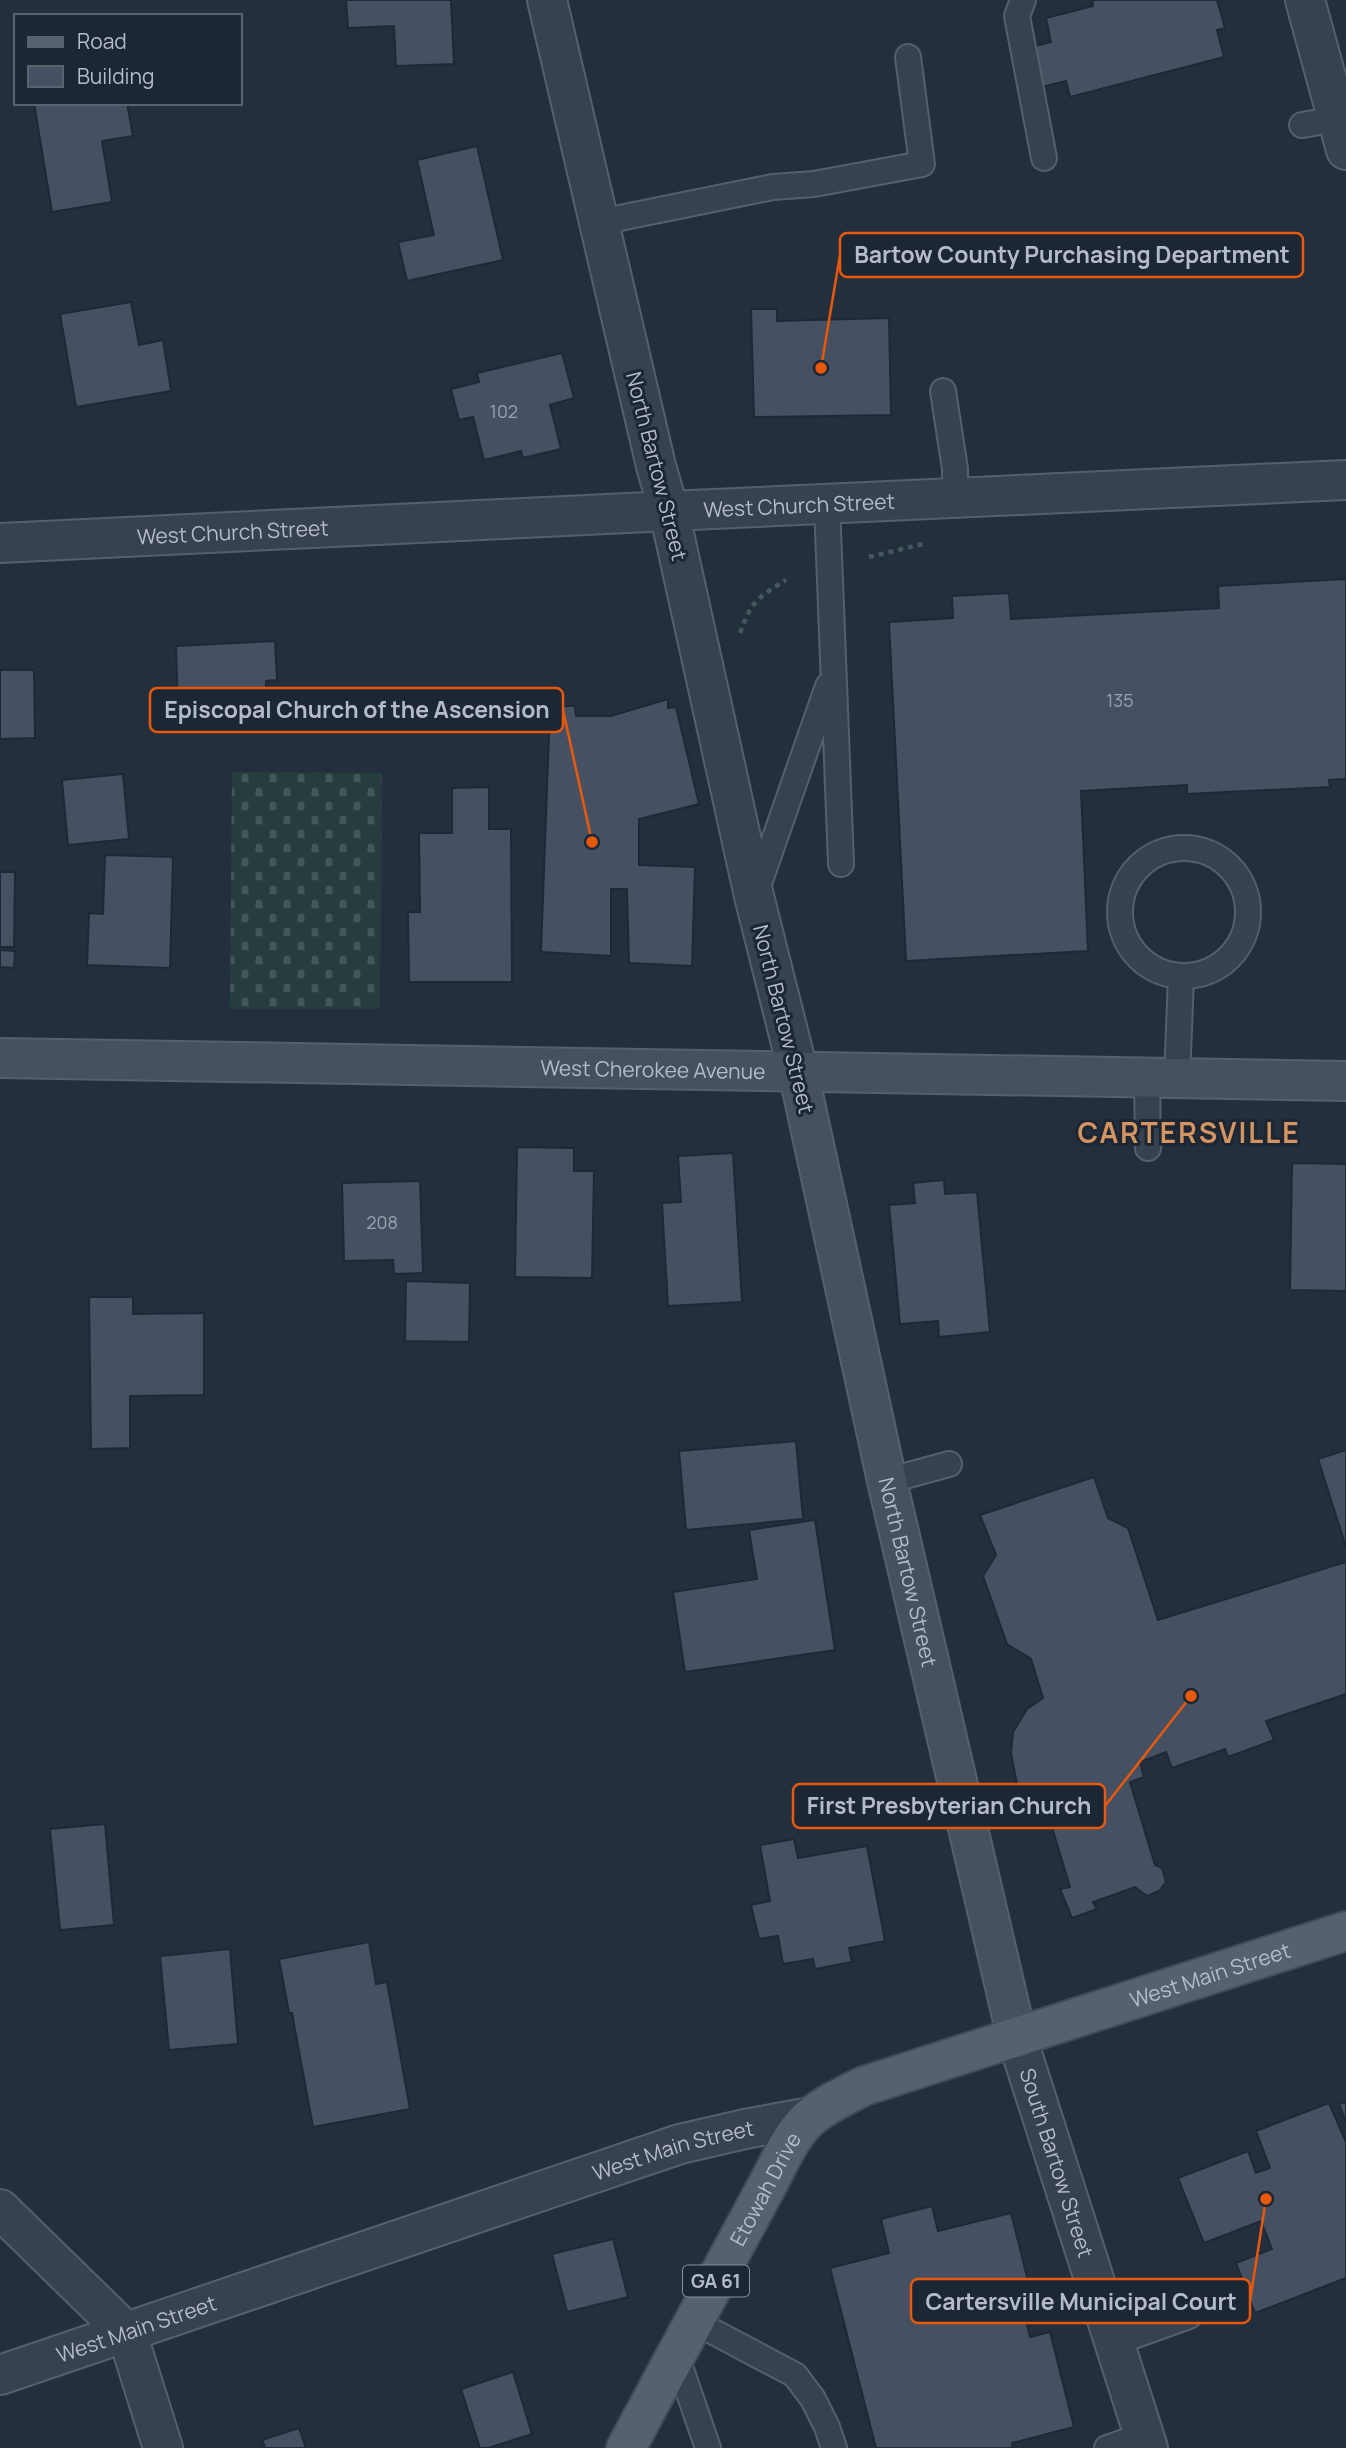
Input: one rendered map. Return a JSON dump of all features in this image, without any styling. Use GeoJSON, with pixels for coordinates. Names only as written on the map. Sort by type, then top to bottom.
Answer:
{"type":"FeatureCollection","features":[{"type":"Feature","properties":{"kind":"main road","name":"West Cherokee Avenue"},"geometry":{"type":"LineString","coordinates":[[0,1058],[1346,1081]]}},
{"type":"Feature","properties":{"kind":"main road","name":"North Bartow Street"},"geometry":{"type":"LineString","coordinates":[[798,1072],[887,1481],[1017,2038]]}},
{"type":"Feature","properties":{"kind":"main road","name":"West Main Street"},"geometry":{"type":"LineString","coordinates":[[810,2118],[864,2086],[1346,1931]]}},
{"type":"Feature","properties":{"kind":"main road","name":"Etowah Drive"},"geometry":{"type":"LineString","coordinates":[[626,2448],[770,2180],[810,2118]]}},
{"type":"Feature","properties":{"kind":"street","name":"North Bartow Street"},"geometry":{"type":"LineString","coordinates":[[547,0],[656,466],[669,511],[754,896],[798,1072]]}},
{"type":"Feature","properties":{"kind":"street"},"geometry":{"type":"LineString","coordinates":[[1305,0],[1328,131]]}},
{"type":"Feature","properties":{"kind":"street","name":"West Church Street"},"geometry":{"type":"LineString","coordinates":[[0,543],[1346,480]]}},
{"type":"Feature","properties":{"kind":"street","name":"South Bartow Street"},"geometry":{"type":"LineString","coordinates":[[1017,2038],[1146,2442]]}},
{"type":"Feature","properties":{"kind":"street","name":"West Main Street"},"geometry":{"type":"LineString","coordinates":[[0,2375],[680,2144],[810,2118]]}},
{"type":"Feature","properties":{"kind":"street"},"geometry":{"type":"LineString","coordinates":[[0,2209],[127,2333],[163,2448]]}},
{"type":"Feature","properties":{"kind":"lane"},"geometry":{"type":"LineString","coordinates":[[1023,0],[1017,16],[1044,158]]}},
{"type":"Feature","properties":{"kind":"lane"},"geometry":{"type":"LineString","coordinates":[[600,222],[773,187],[814,184],[922,164],[908,57]]}},
{"type":"Feature","properties":{"kind":"lane"},"geometry":{"type":"LineString","coordinates":[[943,391],[955,469],[955,499]]}},
{"type":"Feature","properties":{"kind":"lane"},"geometry":{"type":"LineString","coordinates":[[827,504],[841,864]]}},
{"type":"Feature","properties":{"kind":"lane"},"geometry":{"type":"LineString","coordinates":[[754,896],[833,672]]}},
{"type":"Feature","properties":{"kind":"lane"},"geometry":{"type":"LineString","coordinates":[[1186,848],[1206,852],[1225,862],[1243,886],[1248,918],[1242,939],[1230,956],[1213,968],[1181,976],[1152,968],[1136,955],[1125,937],[1120,916],[1122,895],[1131,876],[1146,860],[1165,851],[1186,848]]}},
{"type":"Feature","properties":{"kind":"lane"},"geometry":{"type":"LineString","coordinates":[[1148,1148],[1181,976]]}},
{"type":"Feature","properties":{"kind":"lane"},"geometry":{"type":"LineString","coordinates":[[887,1481],[949,1464]]}},
{"type":"Feature","properties":{"kind":"lane"},"geometry":{"type":"LineString","coordinates":[[1114,2343],[1189,2316]]}},
{"type":"Feature","properties":{"kind":"lane"},"geometry":{"type":"LineString","coordinates":[[695,2322],[795,2375],[813,2399],[834,2448]]}},
{"type":"Feature","properties":{"kind":"lane"},"geometry":{"type":"LineString","coordinates":[[676,2356],[708,2448]]}},
{"type":"Feature","properties":{"kind":"lane"},"geometry":{"type":"LineString","coordinates":[[1107,2448],[1146,2442]]}},
{"type":"Feature","properties":{"kind":"green space"},"geometry":{"type":"Polygon","coordinates":[[[232,772],[382,773],[380,1009],[230,1009],[232,772]]]}},
{"type":"Feature","properties":{"kind":"building"},"geometry":{"type":"Polygon","coordinates":[[[346,0],[451,0],[454,64],[396,66],[394,26],[348,28],[346,0]]]}},
{"type":"Feature","properties":{"kind":"building"},"geometry":{"type":"Polygon","coordinates":[[[1092,0],[1217,0],[1225,28],[1217,30],[1224,57],[1070,97],[1066,81],[1041,87],[1031,47],[1051,42],[1046,18],[1093,6],[1092,0]]]}},
{"type":"Feature","properties":{"kind":"building"},"geometry":{"type":"Polygon","coordinates":[[[34,105],[127,105],[133,136],[102,141],[112,202],[52,212],[34,105]]]}},
{"type":"Feature","properties":{"kind":"building"},"geometry":{"type":"Polygon","coordinates":[[[477,146],[503,260],[407,281],[398,242],[434,235],[417,160],[477,146]]]}},
{"type":"Feature","properties":{"kind":"building"},"geometry":{"type":"Polygon","coordinates":[[[131,302],[139,345],[163,340],[171,391],[76,407],[60,314],[131,302]]]}},
{"type":"Feature","properties":{"kind":"building"},"geometry":{"type":"Polygon","coordinates":[[[751,309],[777,309],[777,321],[889,318],[891,415],[754,417],[751,309]]]}},
{"type":"Feature","properties":{"kind":"building"},"geometry":{"type":"Polygon","coordinates":[[[562,353],[574,398],[550,405],[561,449],[523,458],[521,451],[484,460],[473,417],[459,420],[451,389],[479,382],[477,373],[562,353]]]}},
{"type":"Feature","properties":{"kind":"building"},"geometry":{"type":"Polygon","coordinates":[[[1346,579],[1346,779],[1329,780],[1330,787],[1187,794],[1187,785],[1081,791],[1088,951],[906,961],[889,622],[953,618],[952,596],[1009,593],[1011,619],[1219,608],[1218,586],[1346,579]]]}},
{"type":"Feature","properties":{"kind":"building"},"geometry":{"type":"Polygon","coordinates":[[[275,641],[277,680],[266,681],[267,709],[178,713],[176,646],[275,641]]]}},
{"type":"Feature","properties":{"kind":"building"},"geometry":{"type":"Polygon","coordinates":[[[0,670],[34,670],[35,738],[0,739],[0,670]]]}},
{"type":"Feature","properties":{"kind":"building"},"geometry":{"type":"Polygon","coordinates":[[[668,699],[668,708],[676,707],[699,804],[639,819],[639,865],[695,867],[692,966],[629,963],[627,889],[611,889],[611,956],[541,952],[550,706],[575,706],[576,716],[611,716],[668,699]]]}},
{"type":"Feature","properties":{"kind":"building"},"geometry":{"type":"Polygon","coordinates":[[[123,774],[129,839],[68,845],[62,780],[123,774]]]}},
{"type":"Feature","properties":{"kind":"building"},"geometry":{"type":"Polygon","coordinates":[[[489,787],[489,829],[511,829],[512,982],[409,982],[408,912],[420,912],[419,833],[452,833],[452,788],[489,787]]]}},
{"type":"Feature","properties":{"kind":"building"},"geometry":{"type":"Polygon","coordinates":[[[105,855],[173,857],[170,968],[87,965],[89,913],[103,914],[105,855]]]}},
{"type":"Feature","properties":{"kind":"building"},"geometry":{"type":"Polygon","coordinates":[[[0,872],[15,872],[14,947],[0,947],[0,872]]]}},
{"type":"Feature","properties":{"kind":"building"},"geometry":{"type":"Polygon","coordinates":[[[0,950],[15,951],[14,968],[0,967],[0,950]]]}},
{"type":"Feature","properties":{"kind":"building"},"geometry":{"type":"Polygon","coordinates":[[[517,1147],[574,1148],[574,1171],[594,1171],[592,1278],[515,1277],[517,1147]]]}},
{"type":"Feature","properties":{"kind":"building"},"geometry":{"type":"Polygon","coordinates":[[[733,1153],[742,1302],[668,1306],[662,1203],[681,1202],[678,1156],[733,1153]]]}},
{"type":"Feature","properties":{"kind":"building"},"geometry":{"type":"Polygon","coordinates":[[[1292,1163],[1346,1164],[1346,1291],[1290,1290],[1292,1163]]]}},
{"type":"Feature","properties":{"kind":"building"},"geometry":{"type":"Polygon","coordinates":[[[944,1180],[945,1194],[977,1192],[990,1332],[939,1337],[938,1321],[900,1324],[889,1205],[915,1203],[913,1183],[944,1180]]]}},
{"type":"Feature","properties":{"kind":"building"},"geometry":{"type":"Polygon","coordinates":[[[420,1181],[423,1273],[394,1274],[393,1260],[344,1261],[342,1183],[420,1181]]]}},
{"type":"Feature","properties":{"kind":"building"},"geometry":{"type":"Polygon","coordinates":[[[406,1281],[470,1283],[469,1342],[405,1341],[406,1281]]]}},
{"type":"Feature","properties":{"kind":"building"},"geometry":{"type":"Polygon","coordinates":[[[89,1297],[133,1297],[133,1314],[204,1313],[204,1395],[130,1396],[130,1448],[91,1449],[89,1297]]]}},
{"type":"Feature","properties":{"kind":"building"},"geometry":{"type":"Polygon","coordinates":[[[796,1441],[803,1519],[686,1530],[679,1451],[796,1441]]]}},
{"type":"Feature","properties":{"kind":"building"},"geometry":{"type":"Polygon","coordinates":[[[1346,1450],[1346,1547],[1318,1459],[1346,1450]]]}},
{"type":"Feature","properties":{"kind":"building"},"geometry":{"type":"Polygon","coordinates":[[[1094,1477],[1108,1518],[1128,1528],[1158,1620],[1346,1562],[1346,1694],[1266,1721],[1274,1740],[1228,1757],[1225,1749],[1172,1768],[1166,1752],[1140,1762],[1144,1777],[1130,1782],[1155,1865],[1162,1868],[1166,1882],[1159,1891],[1147,1896],[1135,1887],[1093,1902],[1097,1909],[1072,1918],[1060,1889],[1070,1887],[1044,1801],[1024,1805],[1016,1779],[1011,1753],[1013,1732],[1027,1709],[1043,1698],[1031,1659],[1007,1644],[983,1576],[996,1555],[980,1515],[1094,1477]]]}},
{"type":"Feature","properties":{"kind":"building"},"geometry":{"type":"Polygon","coordinates":[[[815,1520],[835,1650],[685,1672],[673,1592],[757,1579],[749,1530],[815,1520]]]}},
{"type":"Feature","properties":{"kind":"building"},"geometry":{"type":"Polygon","coordinates":[[[105,1824],[114,1925],[60,1930],[50,1829],[105,1824]]]}},
{"type":"Feature","properties":{"kind":"building"},"geometry":{"type":"Polygon","coordinates":[[[794,1839],[798,1858],[867,1846],[885,1941],[849,1948],[852,1962],[815,1969],[813,1959],[783,1964],[778,1936],[759,1939],[751,1905],[770,1901],[760,1845],[794,1839]]]}},
{"type":"Feature","properties":{"kind":"building"},"geometry":{"type":"Polygon","coordinates":[[[369,1942],[376,1984],[387,1982],[410,2109],[313,2127],[279,1959],[369,1942]]]}},
{"type":"Feature","properties":{"kind":"building"},"geometry":{"type":"Polygon","coordinates":[[[230,1949],[238,2044],[169,2050],[160,1956],[230,1949]]]}},
{"type":"Feature","properties":{"kind":"building"},"geometry":{"type":"Polygon","coordinates":[[[1346,2102],[1346,2122],[1339,2104],[1346,2102]]]}},
{"type":"Feature","properties":{"kind":"building"},"geometry":{"type":"Polygon","coordinates":[[[1329,2103],[1346,2142],[1346,2278],[1255,2313],[1236,2263],[1272,2249],[1261,2221],[1204,2243],[1178,2178],[1248,2151],[1256,2173],[1270,2168],[1256,2131],[1329,2103]]]}},
{"type":"Feature","properties":{"kind":"building"},"geometry":{"type":"Polygon","coordinates":[[[932,2206],[938,2231],[1011,2213],[1034,2305],[1023,2307],[1030,2337],[1050,2332],[1074,2427],[1012,2443],[1013,2448],[876,2448],[830,2268],[889,2253],[881,2219],[932,2206]]]}},
{"type":"Feature","properties":{"kind":"building"},"geometry":{"type":"Polygon","coordinates":[[[613,2239],[628,2297],[567,2312],[552,2254],[613,2239]]]}},
{"type":"Feature","properties":{"kind":"building"},"geometry":{"type":"Polygon","coordinates":[[[513,2372],[532,2434],[480,2448],[461,2389],[513,2372]]]}},
{"type":"Feature","properties":{"kind":"building"},"geometry":{"type":"Polygon","coordinates":[[[299,2428],[306,2448],[263,2448],[265,2447],[262,2440],[299,2428]]]}},
{"type":"Feature","properties":{"kind":"place","name":"Bartow County Purchasing Department"},"geometry":{"type":"Point","coordinates":[821,368]}},
{"type":"Feature","properties":{"kind":"place","name":"Episcopal Church of the Ascension"},"geometry":{"type":"Point","coordinates":[592,842]}},
{"type":"Feature","properties":{"kind":"place","name":"First Presbyterian Church"},"geometry":{"type":"Point","coordinates":[1191,1696]}},
{"type":"Feature","properties":{"kind":"place","name":"Cartersville Municipal Court"},"geometry":{"type":"Point","coordinates":[1266,2199]}},
{"type":"Feature","properties":{"kind":"district","name":"CARTERSVILLE"},"geometry":{"type":"Point","coordinates":[1189,1132]}}]}
